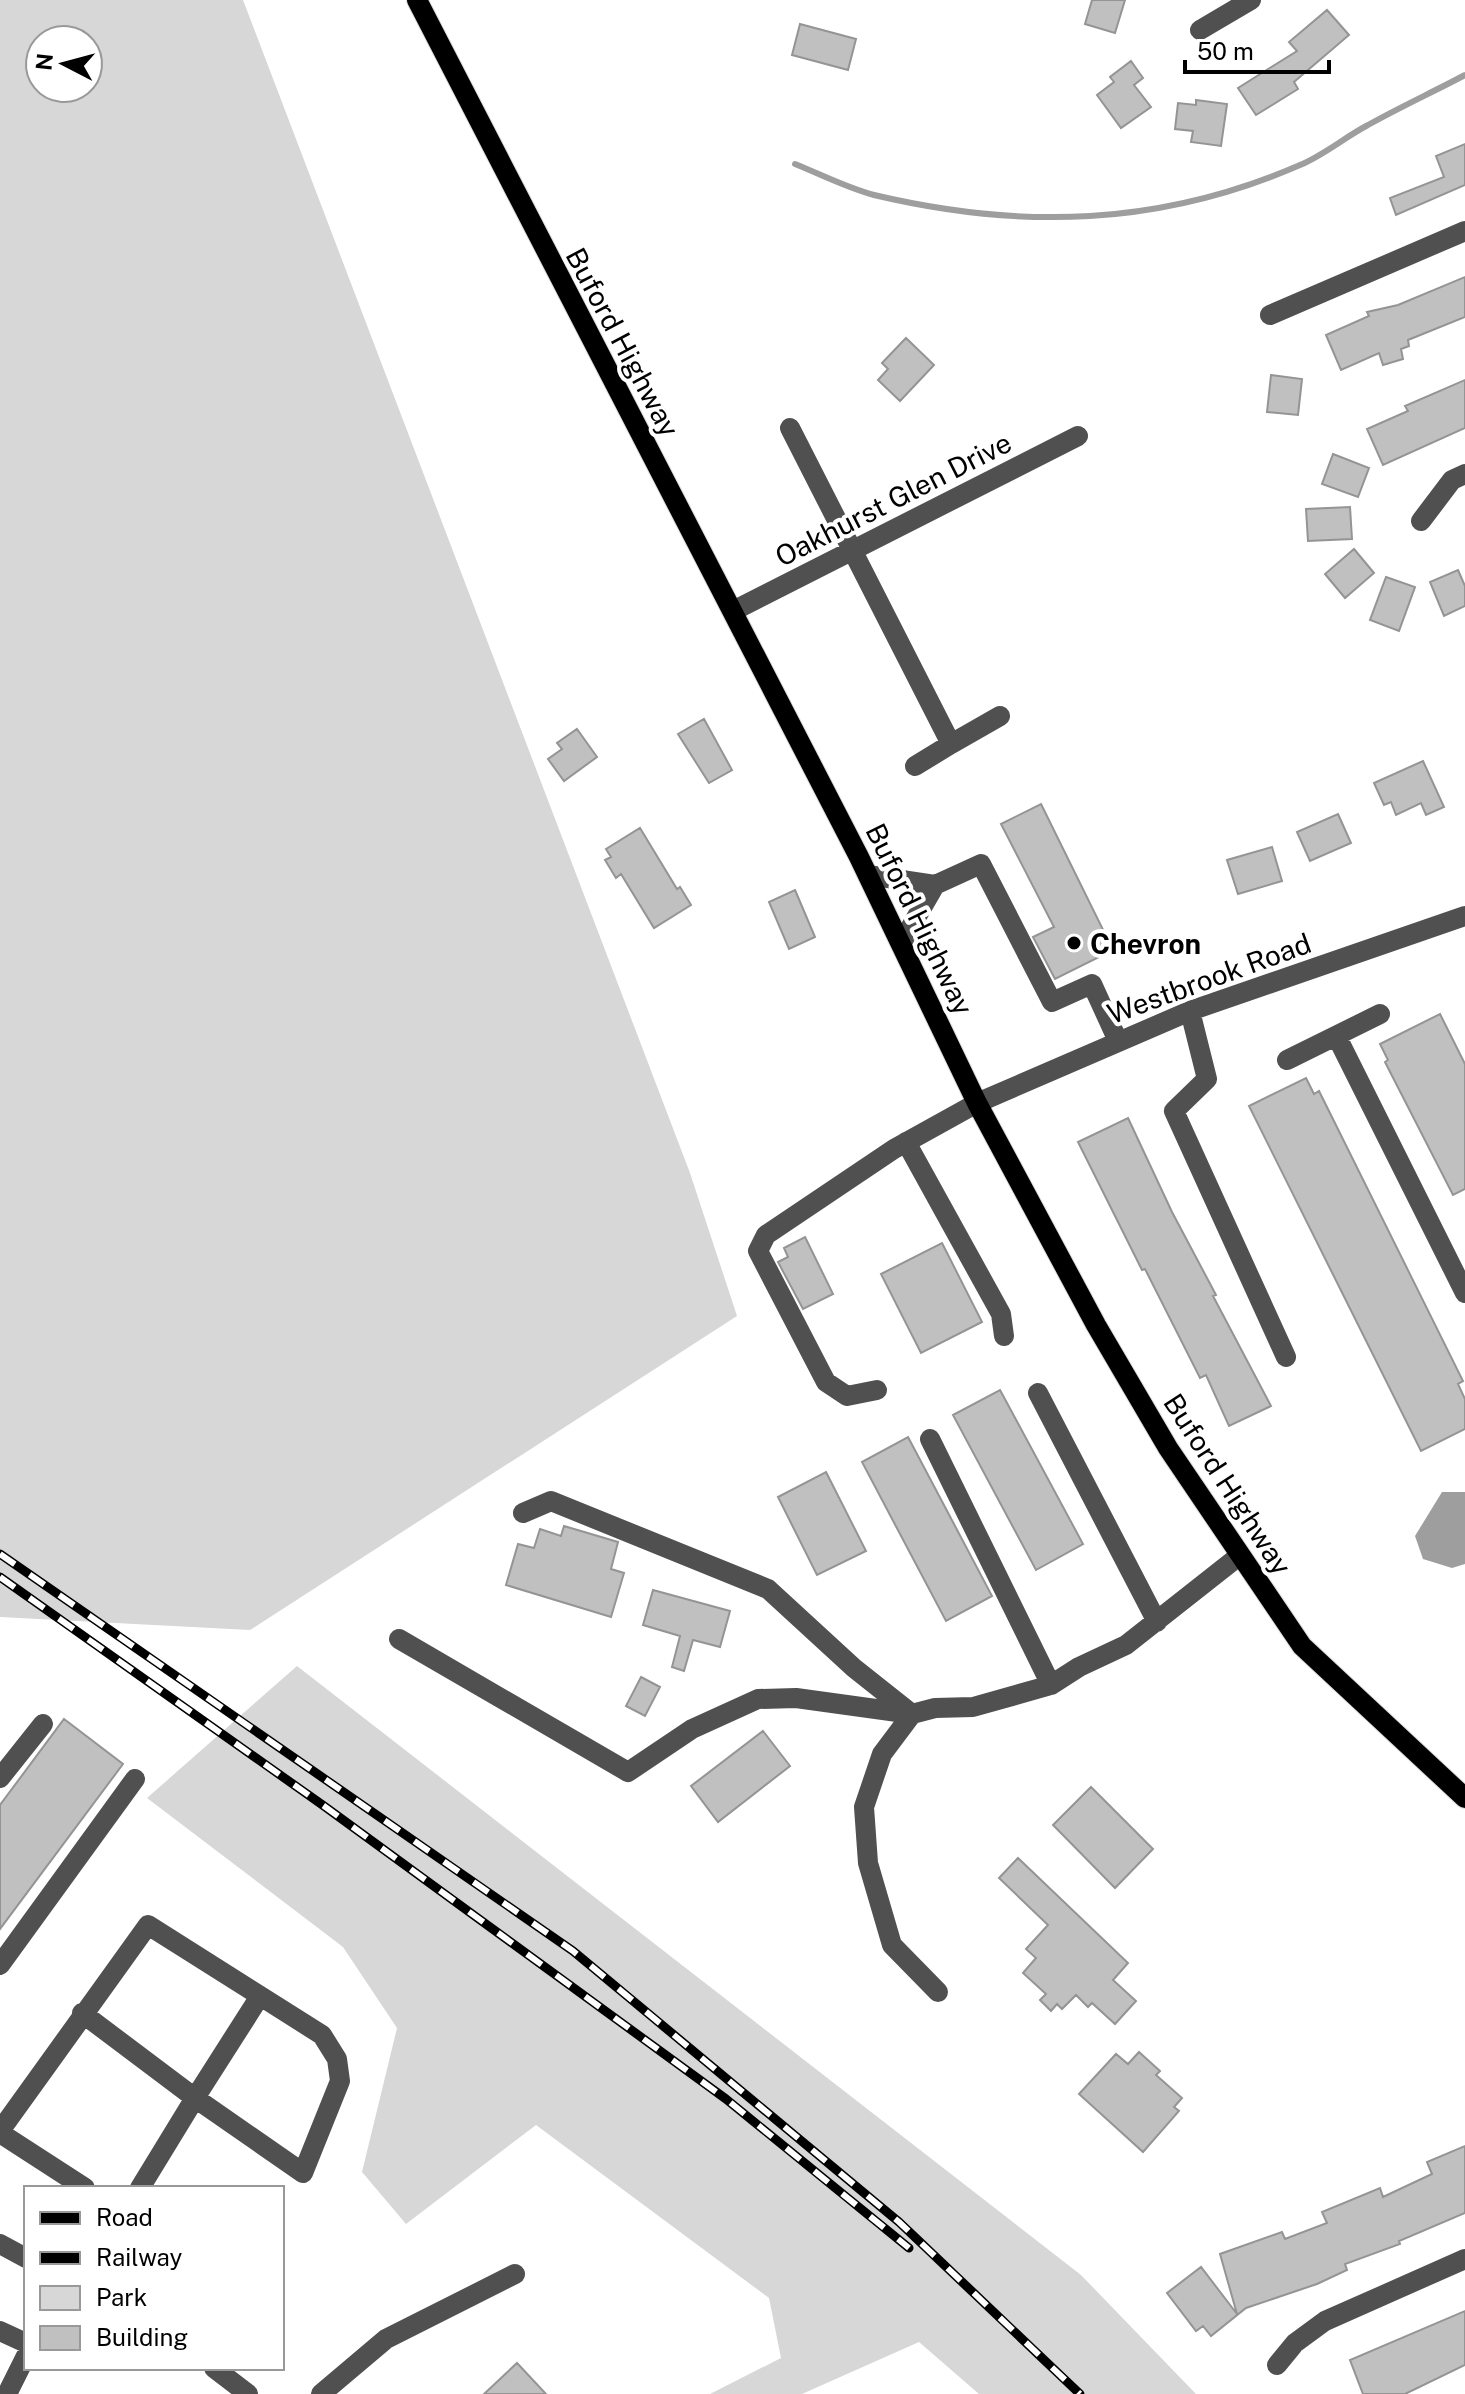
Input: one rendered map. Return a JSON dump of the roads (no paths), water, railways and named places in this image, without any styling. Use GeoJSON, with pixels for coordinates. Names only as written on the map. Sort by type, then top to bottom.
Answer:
{"type":"FeatureCollection","features":[{"type":"Feature","properties":{"kind":"main road","name":"Buford Highway"},"geometry":{"type":"LineString","coordinates":[[417,0],[868,875],[977,1103],[1096,1325],[1168,1448],[1302,1646],[1465,1798]]}},
{"type":"Feature","properties":{"kind":"street"},"geometry":{"type":"LineString","coordinates":[[1200,30],[1251,0]]}},
{"type":"Feature","properties":{"kind":"street"},"geometry":{"type":"LineString","coordinates":[[1270,315],[1465,231]]}},
{"type":"Feature","properties":{"kind":"street"},"geometry":{"type":"LineString","coordinates":[[790,428],[951,744]]}},
{"type":"Feature","properties":{"kind":"street","name":"Oakhurst Glen Drive"},"geometry":{"type":"LineString","coordinates":[[733,611],[1078,436]]}},
{"type":"Feature","properties":{"kind":"street"},"geometry":{"type":"LineString","coordinates":[[1421,521],[1452,480],[1465,474]]}},
{"type":"Feature","properties":{"kind":"street"},"geometry":{"type":"LineString","coordinates":[[915,766],[1000,716]]}},
{"type":"Feature","properties":{"kind":"street"},"geometry":{"type":"LineString","coordinates":[[868,875],[935,885],[981,864],[1052,1002],[1092,984],[1118,1041]]}},
{"type":"Feature","properties":{"kind":"street"},"geometry":{"type":"LineString","coordinates":[[901,944],[935,885]]}},
{"type":"Feature","properties":{"kind":"street","name":"Westbrook Road"},"geometry":{"type":"LineString","coordinates":[[877,1390],[847,1396],[826,1382],[758,1251],[766,1235],[906,1142],[977,1103],[1190,1011],[1465,916]]}},
{"type":"Feature","properties":{"kind":"street"},"geometry":{"type":"LineString","coordinates":[[1190,1011],[1207,1079],[1174,1111],[1286,1357]]}},
{"type":"Feature","properties":{"kind":"street"},"geometry":{"type":"LineString","coordinates":[[1287,1060],[1380,1014]]}},
{"type":"Feature","properties":{"kind":"street"},"geometry":{"type":"LineString","coordinates":[[1337,1037],[1465,1293]]}},
{"type":"Feature","properties":{"kind":"street"},"geometry":{"type":"LineString","coordinates":[[906,1142],[1001,1314],[1004,1336]]}},
{"type":"Feature","properties":{"kind":"street"},"geometry":{"type":"LineString","coordinates":[[1038,1393],[1157,1622]]}},
{"type":"Feature","properties":{"kind":"street"},"geometry":{"type":"LineString","coordinates":[[930,1439],[1051,1685]]}},
{"type":"Feature","properties":{"kind":"street"},"geometry":{"type":"LineString","coordinates":[[523,1513],[551,1501],[768,1589],[854,1668],[912,1714]]}},
{"type":"Feature","properties":{"kind":"street"},"geometry":{"type":"LineString","coordinates":[[399,1639],[628,1772],[692,1729],[758,1699],[796,1698],[912,1714],[935,1708],[973,1707],[1051,1685],[1079,1667],[1126,1645],[1239,1556]]}},
{"type":"Feature","properties":{"kind":"street"},"geometry":{"type":"LineString","coordinates":[[912,1714],[882,1754],[864,1807],[868,1863],[892,1945],[938,1992]]}},
{"type":"Feature","properties":{"kind":"street"},"geometry":{"type":"LineString","coordinates":[[0,1778],[43,1724]]}},
{"type":"Feature","properties":{"kind":"street"},"geometry":{"type":"LineString","coordinates":[[0,1965],[135,1779]]}},
{"type":"Feature","properties":{"kind":"street"},"geometry":{"type":"LineString","coordinates":[[82,2013],[195,2098],[303,2173],[340,2081],[337,2059],[322,2035],[148,1925],[82,2013],[0,2132],[82,2186]]}},
{"type":"Feature","properties":{"kind":"street"},"geometry":{"type":"LineString","coordinates":[[141,2186],[260,1996]]}},
{"type":"Feature","properties":{"kind":"street"},"geometry":{"type":"LineString","coordinates":[[0,2244],[24,2257]]}},
{"type":"Feature","properties":{"kind":"street"},"geometry":{"type":"LineString","coordinates":[[1277,2365],[1295,2343],[1325,2321],[1465,2259]]}},
{"type":"Feature","properties":{"kind":"street"},"geometry":{"type":"LineString","coordinates":[[321,2394],[386,2339],[515,2274]]}},
{"type":"Feature","properties":{"kind":"street"},"geometry":{"type":"LineString","coordinates":[[0,2331],[24,2342]]}},
{"type":"Feature","properties":{"kind":"street"},"geometry":{"type":"LineString","coordinates":[[7,2394],[24,2360]]}},
{"type":"Feature","properties":{"kind":"street"},"geometry":{"type":"LineString","coordinates":[[217,2370],[248,2394]]}},
{"type":"Feature","properties":{"kind":"waterway"},"geometry":{"type":"LineString","coordinates":[[795,164],[874,195],[983,214],[1037,217],[1143,211],[1248,185],[1300,165],[1380,118],[1465,75]]}},
{"type":"Feature","properties":{"kind":"railway"},"geometry":{"type":"LineString","coordinates":[[0,1554],[573,1951],[899,2222],[1080,2394]]}},
{"type":"Feature","properties":{"kind":"railway"},"geometry":{"type":"LineString","coordinates":[[0,1577],[324,1806],[726,2099],[909,2248]]}},
{"type":"Feature","properties":{"kind":"place","name":"Chevron"},"geometry":{"type":"Point","coordinates":[1074,943]}}]}
